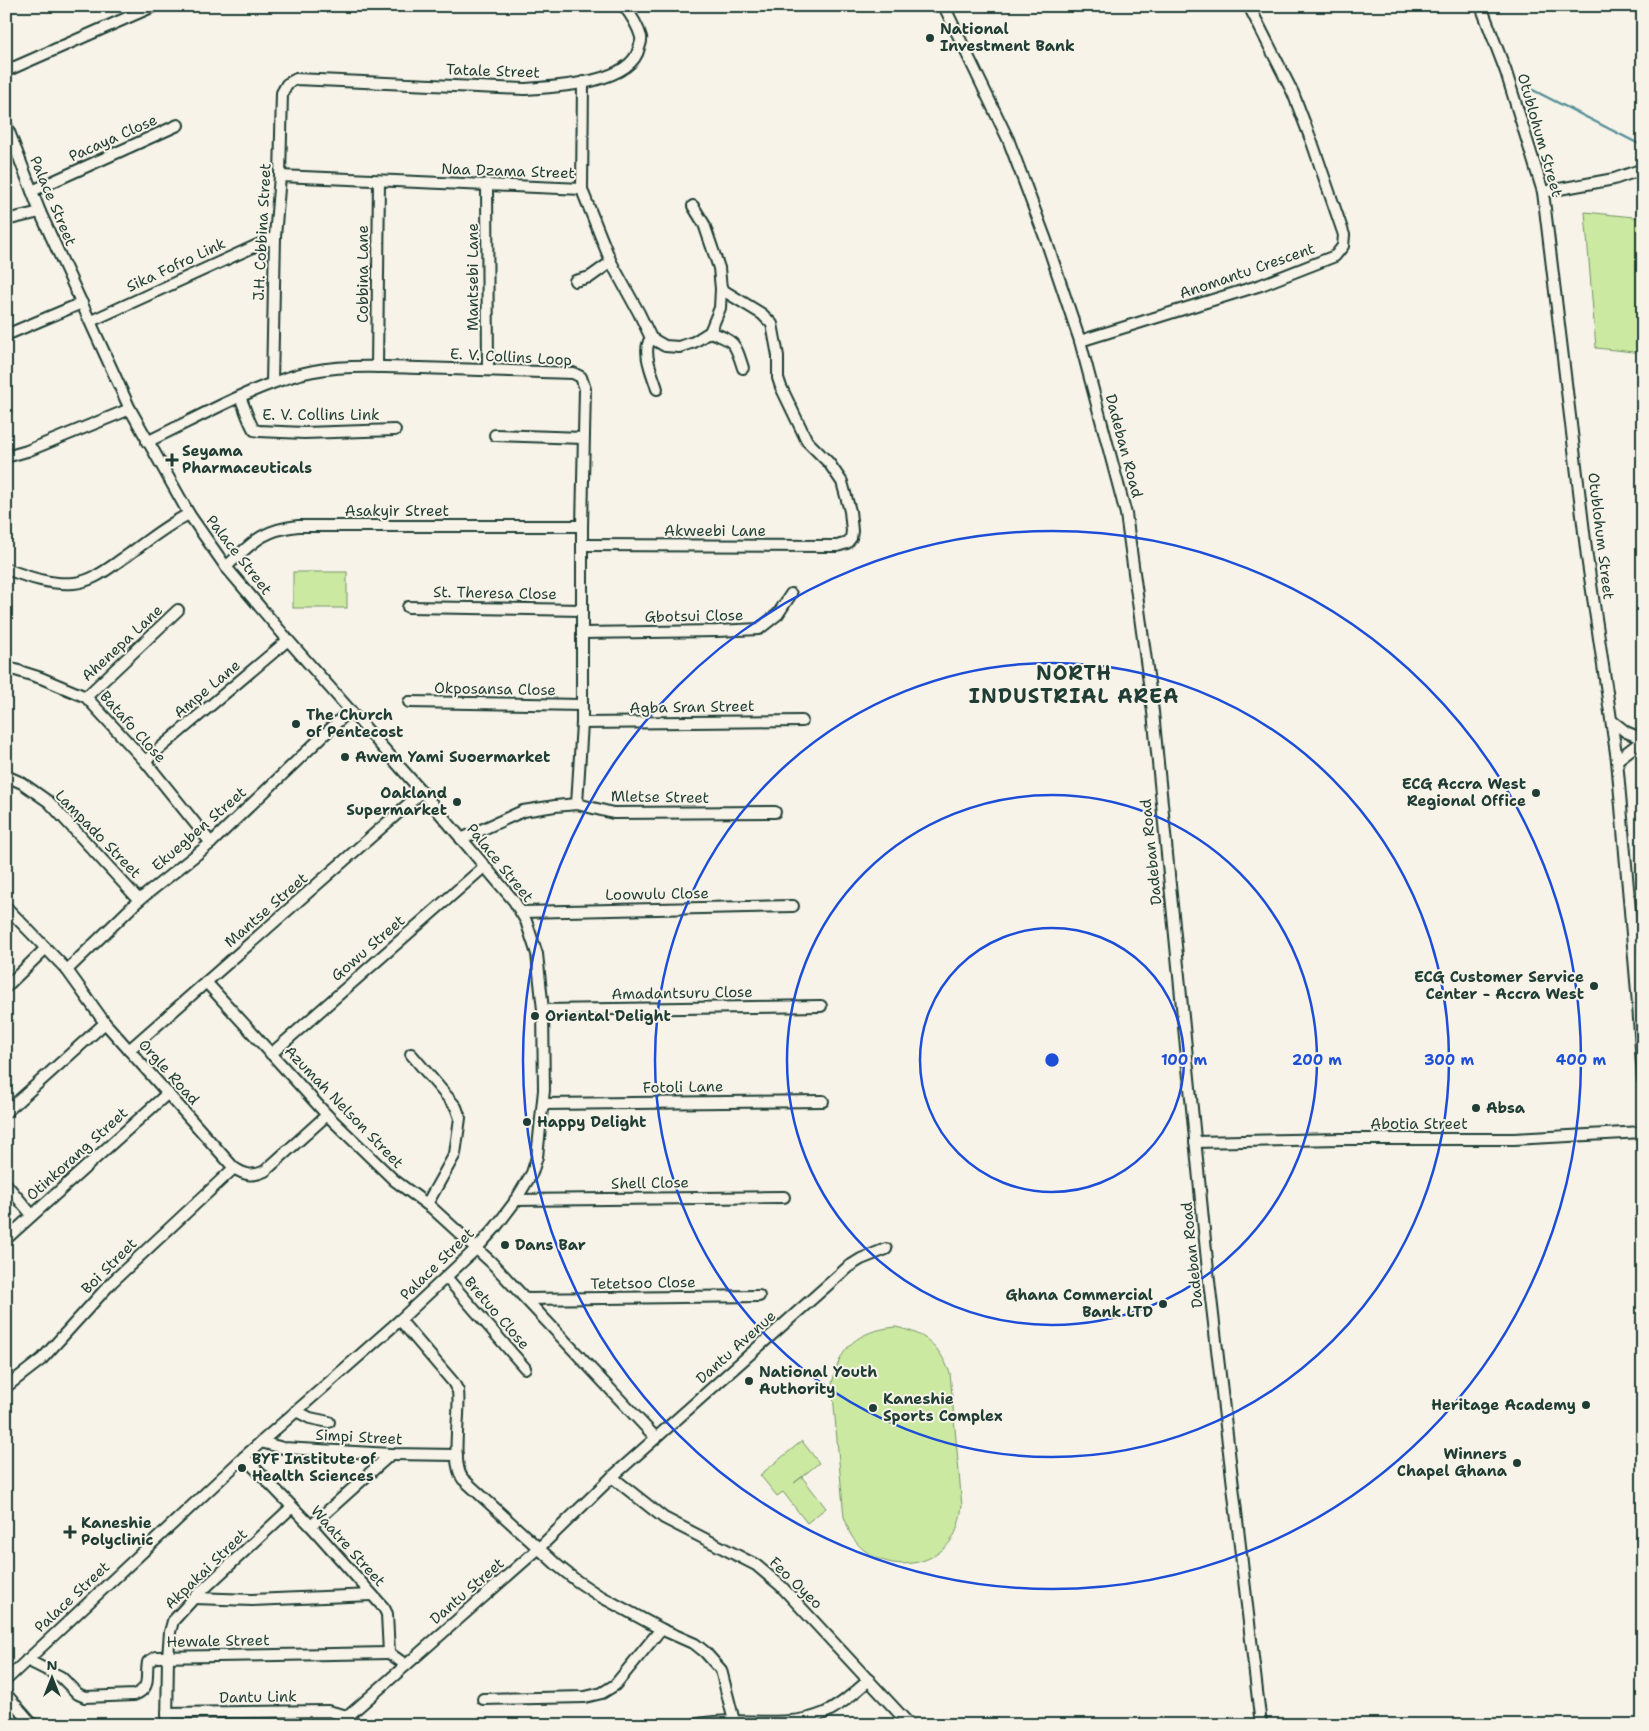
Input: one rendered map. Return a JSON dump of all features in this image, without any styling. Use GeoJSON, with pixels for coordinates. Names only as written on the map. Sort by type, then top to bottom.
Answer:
{"type":"FeatureCollection","features":[{"type":"Feature","properties":{"kind":"street"},"geometry":{"type":"LineString","coordinates":[[6,71],[154,6]]}},
{"type":"Feature","properties":{"kind":"street","name":"Tatale Street"},"geometry":{"type":"LineString","coordinates":[[287,84],[296,79],[524,89],[548,88],[597,80],[628,66],[638,54],[642,39],[632,17],[624,6]]}},
{"type":"Feature","properties":{"kind":"street","name":"Dadeban Road"},"geometry":{"type":"LineString","coordinates":[[944,6],[1008,139],[1046,240],[1080,341],[1126,514],[1153,712],[1209,1281],[1261,1725]]}},
{"type":"Feature","properties":{"kind":"street","name":"Anomantu Crescent"},"geometry":{"type":"LineString","coordinates":[[1080,341],[1261,285],[1335,256],[1344,246],[1344,235],[1293,93],[1249,6]]}},
{"type":"Feature","properties":{"kind":"street","name":"Otublohum Street"},"geometry":{"type":"LineString","coordinates":[[1481,6],[1506,72],[1543,192],[1588,557],[1617,760],[1643,1080]]}},
{"type":"Feature","properties":{"kind":"street"},"geometry":{"type":"LineString","coordinates":[[582,189],[583,82]]}},
{"type":"Feature","properties":{"kind":"street","name":"J.H. Cobbina Street"},"geometry":{"type":"LineString","coordinates":[[272,383],[274,237],[280,176],[282,93],[287,84]]}},
{"type":"Feature","properties":{"kind":"street","name":"Palace Street"},"geometry":{"type":"LineString","coordinates":[[6,124],[40,212],[130,409],[189,514],[226,567],[422,792],[485,866],[521,912],[536,950],[543,1010],[543,1104],[536,1163],[532,1173],[496,1228],[478,1248],[400,1320],[244,1457],[6,1680]]}},
{"type":"Feature","properties":{"kind":"street","name":"Pacaya Close"},"geometry":{"type":"LineString","coordinates":[[32,191],[178,125]]}},
{"type":"Feature","properties":{"kind":"street"},"geometry":{"type":"LineString","coordinates":[[1543,192],[1614,179],[1643,168]]}},
{"type":"Feature","properties":{"kind":"street","name":"Naa Dzama Street"},"geometry":{"type":"LineString","coordinates":[[280,176],[582,189],[611,262],[651,338]]}},
{"type":"Feature","properties":{"kind":"street","name":"Cobbina Lane"},"geometry":{"type":"LineString","coordinates":[[377,367],[379,181]]}},
{"type":"Feature","properties":{"kind":"street","name":"Mantsebi Lane"},"geometry":{"type":"LineString","coordinates":[[487,184],[488,370]]}},
{"type":"Feature","properties":{"kind":"street"},"geometry":{"type":"LineString","coordinates":[[657,389],[647,355],[648,342],[651,338],[666,346],[679,347],[694,342],[710,332],[720,308],[722,289],[719,268],[704,224],[693,206]]}},
{"type":"Feature","properties":{"kind":"street"},"geometry":{"type":"LineString","coordinates":[[6,220],[40,212]]}},
{"type":"Feature","properties":{"kind":"street","name":"Sika Fofro Link"},"geometry":{"type":"LineString","coordinates":[[91,321],[274,237]]}},
{"type":"Feature","properties":{"kind":"street"},"geometry":{"type":"LineString","coordinates":[[575,281],[590,276],[611,262]]}},
{"type":"Feature","properties":{"kind":"street","name":"Akweebi Lane"},"geometry":{"type":"LineString","coordinates":[[582,545],[837,546],[848,543],[851,538],[850,511],[842,482],[829,463],[807,441],[794,411],[786,401],[778,378],[778,356],[772,324],[762,314],[722,289]]}},
{"type":"Feature","properties":{"kind":"street"},"geometry":{"type":"LineString","coordinates":[[6,336],[82,303]]}},
{"type":"Feature","properties":{"kind":"street"},"geometry":{"type":"LineString","coordinates":[[710,332],[732,342],[737,348],[743,368]]}},
{"type":"Feature","properties":{"kind":"street","name":"E. V. Collins Loop"},"geometry":{"type":"LineString","coordinates":[[147,442],[272,383],[301,374],[327,369],[377,367],[488,370],[574,373],[581,377],[585,389],[582,526],[582,723],[576,804]]}},
{"type":"Feature","properties":{"kind":"street","name":"E. V. Collins Link"},"geometry":{"type":"LineString","coordinates":[[240,397],[250,424],[254,430],[258,431],[304,433],[394,430]]}},
{"type":"Feature","properties":{"kind":"street"},"geometry":{"type":"LineString","coordinates":[[6,457],[28,451],[130,409]]}},
{"type":"Feature","properties":{"kind":"street"},"geometry":{"type":"LineString","coordinates":[[495,435],[583,438]]}},
{"type":"Feature","properties":{"kind":"street"},"geometry":{"type":"LineString","coordinates":[[6,569],[38,580],[58,583],[86,581],[100,574],[166,527],[189,514]]}},
{"type":"Feature","properties":{"kind":"street","name":"Asakyir Street"},"geometry":{"type":"LineString","coordinates":[[226,567],[259,537],[279,528],[298,526],[582,526]]}},
{"type":"Feature","properties":{"kind":"street","name":"Gbotsui Close"},"geometry":{"type":"LineString","coordinates":[[582,633],[759,629],[778,614],[791,594]]}},
{"type":"Feature","properties":{"kind":"street","name":"St. Theresa Close"},"geometry":{"type":"LineString","coordinates":[[408,607],[582,610]]}},
{"type":"Feature","properties":{"kind":"street","name":"Ahenepa Lane"},"geometry":{"type":"LineString","coordinates":[[86,697],[178,610]]}},
{"type":"Feature","properties":{"kind":"street","name":"Ampe Lane"},"geometry":{"type":"LineString","coordinates":[[145,761],[288,640]]}},
{"type":"Feature","properties":{"kind":"street","name":"Batafo Close"},"geometry":{"type":"LineString","coordinates":[[6,667],[41,678],[86,697],[145,761],[211,842]]}},
{"type":"Feature","properties":{"kind":"street","name":"Okposansa Close"},"geometry":{"type":"LineString","coordinates":[[409,702],[581,705]]}},
{"type":"Feature","properties":{"kind":"street","name":"Ekuegben Street"},"geometry":{"type":"LineString","coordinates":[[67,970],[139,900],[211,842],[350,710]]}},
{"type":"Feature","properties":{"kind":"street","name":"Agba Sran Street"},"geometry":{"type":"LineString","coordinates":[[582,723],[802,721]]}},
{"type":"Feature","properties":{"kind":"street"},"geometry":{"type":"LineString","coordinates":[[1612,721],[1626,732],[1643,740],[1617,760]]}},
{"type":"Feature","properties":{"kind":"street","name":"Lampado Street"},"geometry":{"type":"LineString","coordinates":[[6,776],[22,783],[49,802],[139,900]]}},
{"type":"Feature","properties":{"kind":"street","name":"Mantse Street"},"geometry":{"type":"LineString","coordinates":[[129,1050],[422,792]]}},
{"type":"Feature","properties":{"kind":"street","name":"Mletse Street"},"geometry":{"type":"LineString","coordinates":[[462,839],[523,811],[576,804],[613,813],[775,812]]}},
{"type":"Feature","properties":{"kind":"street","name":"Gowu Street"},"geometry":{"type":"LineString","coordinates":[[271,1054],[485,866]]}},
{"type":"Feature","properties":{"kind":"street","name":"Loowulu Close"},"geometry":{"type":"LineString","coordinates":[[521,912],[793,906]]}},
{"type":"Feature","properties":{"kind":"street","name":"Orgle Road"},"geometry":{"type":"LineString","coordinates":[[6,907],[67,970],[105,1023],[234,1168]]}},
{"type":"Feature","properties":{"kind":"street"},"geometry":{"type":"LineString","coordinates":[[6,987],[45,949]]}},
{"type":"Feature","properties":{"kind":"street","name":"Azumah Nelson Street"},"geometry":{"type":"LineString","coordinates":[[206,982],[327,1115],[394,1180],[427,1204],[478,1248],[656,1438]]}},
{"type":"Feature","properties":{"kind":"street","name":"Amadantsuru Close"},"geometry":{"type":"LineString","coordinates":[[543,1010],[821,1006]]}},
{"type":"Feature","properties":{"kind":"street"},"geometry":{"type":"LineString","coordinates":[[6,1112],[105,1023]]}},
{"type":"Feature","properties":{"kind":"street"},"geometry":{"type":"LineString","coordinates":[[411,1054],[456,1107],[460,1115],[453,1158],[427,1204]]}},
{"type":"Feature","properties":{"kind":"street","name":"Otinkorang Street"},"geometry":{"type":"LineString","coordinates":[[6,1239],[168,1093]]}},
{"type":"Feature","properties":{"kind":"street","name":"Fotoli Lane"},"geometry":{"type":"LineString","coordinates":[[543,1104],[823,1100]]}},
{"type":"Feature","properties":{"kind":"street"},"geometry":{"type":"LineString","coordinates":[[234,1168],[247,1175],[264,1171],[327,1115]]}},
{"type":"Feature","properties":{"kind":"street","name":"Abotia Street"},"geometry":{"type":"LineString","coordinates":[[1195,1142],[1350,1139],[1514,1139],[1643,1132]]}},
{"type":"Feature","properties":{"kind":"street","name":"Boi Street"},"geometry":{"type":"LineString","coordinates":[[6,1387],[42,1359],[112,1282],[234,1168]]}},
{"type":"Feature","properties":{"kind":"street"},"geometry":{"type":"LineString","coordinates":[[6,1184],[32,1215]]}},
{"type":"Feature","properties":{"kind":"street","name":"Shell Close"},"geometry":{"type":"LineString","coordinates":[[515,1200],[784,1196]]}},
{"type":"Feature","properties":{"kind":"street","name":"Dantu Avenue"},"geometry":{"type":"LineString","coordinates":[[612,1477],[848,1267],[860,1259],[886,1250]]}},
{"type":"Feature","properties":{"kind":"street","name":"Bretuo Close"},"geometry":{"type":"LineString","coordinates":[[446,1277],[525,1368]]}},
{"type":"Feature","properties":{"kind":"street","name":"Tetetsoo Close"},"geometry":{"type":"LineString","coordinates":[[527,1300],[758,1296]]}},
{"type":"Feature","properties":{"kind":"street"},"geometry":{"type":"LineString","coordinates":[[400,1320],[456,1388],[458,1393],[457,1455],[458,1472],[463,1479],[558,1566],[598,1595],[661,1629],[695,1644],[705,1652],[721,1670],[734,1720]]}},
{"type":"Feature","properties":{"kind":"street"},"geometry":{"type":"LineString","coordinates":[[296,1411],[310,1418],[329,1422]]}},
{"type":"Feature","properties":{"kind":"street","name":"Simpi Street"},"geometry":{"type":"LineString","coordinates":[[261,1442],[284,1448],[391,1454],[457,1455]]}},
{"type":"Feature","properties":{"kind":"street"},"geometry":{"type":"LineString","coordinates":[[311,1526],[391,1454]]}},
{"type":"Feature","properties":{"kind":"street","name":"Waatre Street"},"geometry":{"type":"LineString","coordinates":[[244,1457],[311,1526],[386,1612],[389,1653]]}},
{"type":"Feature","properties":{"kind":"street","name":"Dantu Street"},"geometry":{"type":"LineString","coordinates":[[338,1725],[539,1548],[612,1477]]}},
{"type":"Feature","properties":{"kind":"street","name":"Feo Oyeo"},"geometry":{"type":"LineString","coordinates":[[612,1477],[664,1518],[747,1560],[764,1571],[781,1586],[910,1725]]}},
{"type":"Feature","properties":{"kind":"street","name":"Akpakai Street"},"geometry":{"type":"LineString","coordinates":[[167,1725],[168,1657],[173,1621],[194,1598],[292,1507]]}},
{"type":"Feature","properties":{"kind":"street"},"geometry":{"type":"LineString","coordinates":[[194,1598],[252,1600],[372,1595]]}},
{"type":"Feature","properties":{"kind":"street"},"geometry":{"type":"LineString","coordinates":[[483,1699],[594,1696],[602,1693],[615,1685],[661,1629]]}},
{"type":"Feature","properties":{"kind":"street"},"geometry":{"type":"LineString","coordinates":[[389,1653],[406,1665]]}},
{"type":"Feature","properties":{"kind":"street","name":"Hewale Street"},"geometry":{"type":"LineString","coordinates":[[27,1660],[61,1677],[78,1694],[85,1697],[134,1695],[142,1692],[146,1687],[148,1662],[156,1657],[389,1653]]}},
{"type":"Feature","properties":{"kind":"street"},"geometry":{"type":"LineString","coordinates":[[694,1725],[710,1721],[778,1722],[808,1719],[832,1709],[869,1680]]}},
{"type":"Feature","properties":{"kind":"street"},"geometry":{"type":"LineString","coordinates":[[9,1701],[33,1725]]}},
{"type":"Feature","properties":{"kind":"street","name":"Dantu Link"},"geometry":{"type":"LineString","coordinates":[[167,1713],[328,1711],[348,1716]]}},
{"type":"Feature","properties":{"kind":"green space"},"geometry":{"type":"Polygon","coordinates":[[[1585,212],[1643,218],[1643,353],[1596,348],[1585,212]]]}},
{"type":"Feature","properties":{"kind":"green space"},"geometry":{"type":"Polygon","coordinates":[[[293,572],[347,572],[347,608],[293,608],[293,572]]]}},
{"type":"Feature","properties":{"kind":"green space"},"geometry":{"type":"Polygon","coordinates":[[[896,1327],[915,1333],[930,1342],[941,1355],[950,1373],[962,1506],[957,1529],[950,1542],[939,1552],[927,1559],[899,1564],[885,1561],[860,1547],[850,1533],[844,1517],[832,1384],[840,1360],[845,1350],[852,1343],[871,1332],[896,1327]]]}},
{"type":"Feature","properties":{"kind":"green space"},"geometry":{"type":"Polygon","coordinates":[[[802,1441],[819,1463],[794,1483],[802,1477],[826,1508],[807,1523],[783,1492],[777,1496],[760,1475],[802,1441]]]}},
{"type":"Feature","properties":{"kind":"waterway"},"geometry":{"type":"LineString","coordinates":[[1525,86],[1643,146]]}},
{"type":"Feature","properties":{"kind":"place","name":"National Investment Bank"},"geometry":{"type":"Point","coordinates":[930,38]}},
{"type":"Feature","properties":{"kind":"place","name":"Seyama Pharmaceuticals"},"geometry":{"type":"Point","coordinates":[172,460]}},
{"type":"Feature","properties":{"kind":"place","name":"The Church of Pentecost"},"geometry":{"type":"Point","coordinates":[296,724]}},
{"type":"Feature","properties":{"kind":"place","name":"Awem Yami Suoermarket"},"geometry":{"type":"Point","coordinates":[345,757]}},
{"type":"Feature","properties":{"kind":"place","name":"ECG Accra West Regional Office"},"geometry":{"type":"Point","coordinates":[1536,793]}},
{"type":"Feature","properties":{"kind":"place","name":"Oakland Supermarket"},"geometry":{"type":"Point","coordinates":[457,802]}},
{"type":"Feature","properties":{"kind":"place","name":"ECG Customer Service Center - Accra West"},"geometry":{"type":"Point","coordinates":[1594,986]}},
{"type":"Feature","properties":{"kind":"place","name":"Oriental Delight"},"geometry":{"type":"Point","coordinates":[535,1016]}},
{"type":"Feature","properties":{"kind":"place","name":"Absa"},"geometry":{"type":"Point","coordinates":[1476,1108]}},
{"type":"Feature","properties":{"kind":"place","name":"Happy Delight"},"geometry":{"type":"Point","coordinates":[527,1122]}},
{"type":"Feature","properties":{"kind":"place","name":"Dans Bar"},"geometry":{"type":"Point","coordinates":[505,1245]}},
{"type":"Feature","properties":{"kind":"place","name":"Ghana Commercial Bank LTD"},"geometry":{"type":"Point","coordinates":[1163,1304]}},
{"type":"Feature","properties":{"kind":"place","name":"National Youth Authority"},"geometry":{"type":"Point","coordinates":[749,1381]}},
{"type":"Feature","properties":{"kind":"place","name":"Heritage Academy"},"geometry":{"type":"Point","coordinates":[1586,1405]}},
{"type":"Feature","properties":{"kind":"place","name":"Kaneshie Sports Complex"},"geometry":{"type":"Point","coordinates":[873,1408]}},
{"type":"Feature","properties":{"kind":"place","name":"Winners Chapel Ghana"},"geometry":{"type":"Point","coordinates":[1517,1463]}},
{"type":"Feature","properties":{"kind":"place","name":"BYF Institute of Health Sciences"},"geometry":{"type":"Point","coordinates":[242,1468]}},
{"type":"Feature","properties":{"kind":"place","name":"Kaneshie Polyclinic"},"geometry":{"type":"Point","coordinates":[70,1532]}},
{"type":"Feature","properties":{"kind":"district","name":"NORTH INDUSTRIAL AREA"},"geometry":{"type":"Point","coordinates":[1074,684]}}]}
